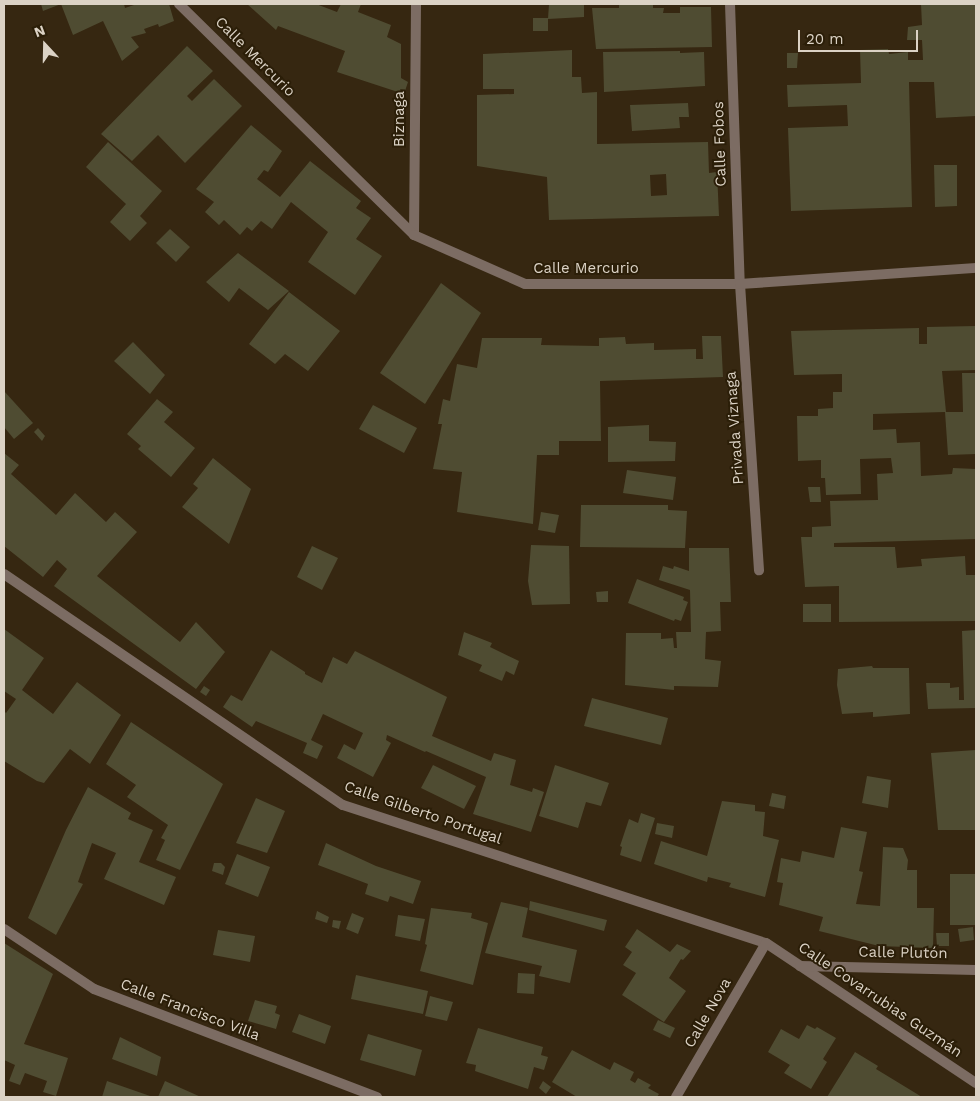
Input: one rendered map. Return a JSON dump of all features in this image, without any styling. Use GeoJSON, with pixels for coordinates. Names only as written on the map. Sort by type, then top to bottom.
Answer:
{"type":"FeatureCollection","features":[{"type":"Feature","properties":{"kind":"street","name":"Calle Mercurio"},"geometry":{"type":"LineString","coordinates":[[179,4],[414,235],[526,284],[740,284],[976,268]]}},
{"type":"Feature","properties":{"kind":"street","name":"Biznaga"},"geometry":{"type":"LineString","coordinates":[[414,235],[416,4]]}},
{"type":"Feature","properties":{"kind":"street","name":"Calle Fobos"},"geometry":{"type":"LineString","coordinates":[[730,4],[740,284]]}},
{"type":"Feature","properties":{"kind":"street","name":"Privada Viznaga"},"geometry":{"type":"LineString","coordinates":[[740,284],[760,570]]}},
{"type":"Feature","properties":{"kind":"street","name":"Calle Gilberto Portugal"},"geometry":{"type":"LineString","coordinates":[[4,574],[343,804],[766,943]]}},
{"type":"Feature","properties":{"kind":"street","name":"Calle Francisco Villa"},"geometry":{"type":"LineString","coordinates":[[4,929],[94,989],[377,1097]]}},
{"type":"Feature","properties":{"kind":"street","name":"Calle Covarrubias Guzmán"},"geometry":{"type":"LineString","coordinates":[[766,943],[976,1083]]}},
{"type":"Feature","properties":{"kind":"street","name":"Calle Nova"},"geometry":{"type":"LineString","coordinates":[[676,1097],[766,943]]}},
{"type":"Feature","properties":{"kind":"street","name":"Calle Plutón"},"geometry":{"type":"LineString","coordinates":[[800,966],[976,970]]}},
{"type":"Feature","properties":{"kind":"building"},"geometry":{"type":"Polygon","coordinates":[[[41,4],[61,4],[43,11],[41,4]]]}},
{"type":"Feature","properties":{"kind":"building"},"geometry":{"type":"Polygon","coordinates":[[[61,4],[124,4],[125,8],[137,4],[169,4],[174,21],[159,27],[158,24],[144,29],[146,33],[131,37],[139,47],[122,61],[103,21],[73,35],[61,4]]]}},
{"type":"Feature","properties":{"kind":"building"},"geometry":{"type":"Polygon","coordinates":[[[247,4],[316,4],[337,12],[341,4],[361,4],[358,12],[391,25],[387,37],[401,44],[401,78],[408,82],[404,94],[337,72],[345,51],[278,26],[276,30],[247,4]]]}},
{"type":"Feature","properties":{"kind":"building"},"geometry":{"type":"Polygon","coordinates":[[[549,4],[584,4],[584,17],[548,19],[549,4]]]}},
{"type":"Feature","properties":{"kind":"building"},"geometry":{"type":"Polygon","coordinates":[[[619,4],[653,4],[653,8],[664,8],[663,13],[680,13],[680,7],[711,7],[712,47],[596,49],[592,8],[619,8],[619,4]]]}},
{"type":"Feature","properties":{"kind":"building"},"geometry":{"type":"Polygon","coordinates":[[[921,4],[976,4],[976,116],[936,118],[934,82],[909,82],[912,207],[791,211],[788,128],[848,126],[847,105],[788,107],[787,85],[861,83],[860,50],[888,49],[889,54],[908,52],[908,60],[923,60],[922,40],[907,40],[908,27],[922,25],[921,4]]]}},
{"type":"Feature","properties":{"kind":"building"},"geometry":{"type":"Polygon","coordinates":[[[533,18],[548,18],[548,31],[533,31],[533,18]]]}},
{"type":"Feature","properties":{"kind":"building"},"geometry":{"type":"Polygon","coordinates":[[[187,46],[213,71],[187,96],[192,101],[214,79],[242,106],[185,163],[158,135],[132,161],[101,134],[187,46]]]}},
{"type":"Feature","properties":{"kind":"building"},"geometry":{"type":"Polygon","coordinates":[[[572,50],[572,77],[581,77],[582,93],[597,92],[597,144],[708,142],[709,173],[717,172],[719,216],[549,220],[547,177],[477,166],[477,95],[514,94],[514,89],[483,89],[483,54],[572,50]],[[666,174],[650,175],[651,196],[667,195],[666,174]]]}},
{"type":"Feature","properties":{"kind":"building"},"geometry":{"type":"Polygon","coordinates":[[[680,51],[680,53],[704,52],[705,86],[604,92],[603,52],[680,51]]]}},
{"type":"Feature","properties":{"kind":"building"},"geometry":{"type":"Polygon","coordinates":[[[787,53],[798,53],[797,68],[787,68],[787,53]]]}},
{"type":"Feature","properties":{"kind":"building"},"geometry":{"type":"Polygon","coordinates":[[[688,103],[689,117],[679,117],[680,128],[632,131],[630,105],[688,103]]]}},
{"type":"Feature","properties":{"kind":"building"},"geometry":{"type":"Polygon","coordinates":[[[251,125],[282,151],[268,172],[264,170],[257,179],[280,197],[310,161],[361,201],[356,208],[371,218],[356,239],[382,256],[355,295],[308,262],[328,232],[291,202],[272,229],[261,221],[252,231],[247,227],[240,235],[224,220],[219,225],[205,212],[214,202],[196,189],[251,125]]]}},
{"type":"Feature","properties":{"kind":"building"},"geometry":{"type":"Polygon","coordinates":[[[108,142],[162,191],[140,216],[147,223],[130,241],[110,222],[126,204],[86,167],[108,142]]]}},
{"type":"Feature","properties":{"kind":"building"},"geometry":{"type":"Polygon","coordinates":[[[934,165],[957,165],[957,206],[935,207],[934,165]]]}},
{"type":"Feature","properties":{"kind":"building"},"geometry":{"type":"Polygon","coordinates":[[[170,229],[190,247],[176,262],[156,243],[170,229]]]}},
{"type":"Feature","properties":{"kind":"building"},"geometry":{"type":"Polygon","coordinates":[[[238,253],[289,291],[268,310],[239,288],[229,302],[206,282],[238,253]]]}},
{"type":"Feature","properties":{"kind":"building"},"geometry":{"type":"Polygon","coordinates":[[[441,283],[481,313],[425,404],[380,373],[441,283]]]}},
{"type":"Feature","properties":{"kind":"building"},"geometry":{"type":"Polygon","coordinates":[[[289,292],[340,331],[308,371],[285,354],[275,364],[249,344],[289,292]]]}},
{"type":"Feature","properties":{"kind":"building"},"geometry":{"type":"Polygon","coordinates":[[[976,326],[976,370],[942,371],[946,412],[963,412],[962,373],[976,373],[976,454],[948,455],[945,412],[873,414],[873,430],[896,429],[897,443],[920,442],[921,476],[952,474],[953,468],[976,469],[976,539],[834,543],[834,547],[895,547],[897,568],[922,566],[921,559],[965,556],[966,575],[976,575],[976,621],[839,622],[839,586],[805,587],[801,537],[812,537],[812,527],[831,526],[830,501],[878,500],[877,474],[893,473],[891,458],[860,459],[861,494],[826,495],[825,478],[821,478],[821,460],[798,461],[797,416],[818,416],[818,409],[833,408],[833,392],[842,392],[842,374],[794,375],[791,331],[919,328],[919,344],[927,344],[927,327],[976,326]]]}},
{"type":"Feature","properties":{"kind":"building"},"geometry":{"type":"Polygon","coordinates":[[[702,336],[721,336],[723,377],[600,381],[601,441],[559,441],[559,455],[537,455],[533,524],[457,512],[462,472],[433,469],[442,424],[438,424],[443,399],[450,401],[457,364],[477,368],[482,338],[542,338],[541,345],[599,346],[599,338],[625,337],[626,344],[654,343],[654,350],[696,349],[696,359],[703,359],[702,336]]]}},
{"type":"Feature","properties":{"kind":"building"},"geometry":{"type":"Polygon","coordinates":[[[133,342],[165,375],[150,394],[114,361],[133,342]]]}},
{"type":"Feature","properties":{"kind":"building"},"geometry":{"type":"Polygon","coordinates":[[[4,391],[33,423],[14,439],[4,427],[4,391]]]}},
{"type":"Feature","properties":{"kind":"building"},"geometry":{"type":"Polygon","coordinates":[[[157,399],[173,412],[164,422],[195,448],[171,477],[138,449],[141,446],[127,434],[157,399]]]}},
{"type":"Feature","properties":{"kind":"building"},"geometry":{"type":"Polygon","coordinates":[[[373,405],[417,428],[404,453],[359,429],[373,405]]]}},
{"type":"Feature","properties":{"kind":"building"},"geometry":{"type":"Polygon","coordinates":[[[649,425],[649,441],[676,442],[675,461],[608,462],[608,427],[649,425]]]}},
{"type":"Feature","properties":{"kind":"building"},"geometry":{"type":"Polygon","coordinates":[[[38,428],[45,436],[42,441],[34,432],[38,428]]]}},
{"type":"Feature","properties":{"kind":"building"},"geometry":{"type":"Polygon","coordinates":[[[4,453],[19,465],[11,474],[56,515],[75,493],[106,522],[115,512],[137,532],[97,576],[180,642],[196,622],[225,652],[196,689],[54,586],[67,569],[57,560],[43,577],[4,546],[4,453]]]}},
{"type":"Feature","properties":{"kind":"building"},"geometry":{"type":"Polygon","coordinates":[[[213,458],[251,489],[229,544],[182,507],[198,488],[193,484],[213,458]]]}},
{"type":"Feature","properties":{"kind":"building"},"geometry":{"type":"Polygon","coordinates":[[[627,470],[676,477],[673,500],[623,493],[627,470]]]}},
{"type":"Feature","properties":{"kind":"building"},"geometry":{"type":"Polygon","coordinates":[[[808,487],[820,487],[821,502],[810,502],[808,487]]]}},
{"type":"Feature","properties":{"kind":"building"},"geometry":{"type":"Polygon","coordinates":[[[581,505],[668,505],[668,510],[687,511],[685,548],[580,547],[581,505]]]}},
{"type":"Feature","properties":{"kind":"building"},"geometry":{"type":"Polygon","coordinates":[[[541,512],[559,515],[555,533],[538,530],[541,512]]]}},
{"type":"Feature","properties":{"kind":"building"},"geometry":{"type":"Polygon","coordinates":[[[531,545],[569,546],[570,604],[532,605],[528,581],[531,545]]]}},
{"type":"Feature","properties":{"kind":"building"},"geometry":{"type":"Polygon","coordinates":[[[312,546],[338,558],[322,590],[297,577],[312,546]]]}},
{"type":"Feature","properties":{"kind":"building"},"geometry":{"type":"Polygon","coordinates":[[[689,548],[729,548],[731,602],[720,602],[721,631],[706,632],[705,659],[721,661],[718,687],[674,686],[674,690],[625,685],[626,633],[661,633],[661,639],[673,638],[674,648],[677,648],[676,632],[691,632],[690,590],[659,580],[663,566],[673,569],[674,566],[689,571],[689,548]]]}},
{"type":"Feature","properties":{"kind":"building"},"geometry":{"type":"Polygon","coordinates":[[[637,579],[684,597],[683,600],[688,602],[681,621],[675,619],[674,621],[628,603],[637,579]]]}},
{"type":"Feature","properties":{"kind":"building"},"geometry":{"type":"Polygon","coordinates":[[[608,591],[608,602],[597,602],[596,592],[608,591]]]}},
{"type":"Feature","properties":{"kind":"building"},"geometry":{"type":"Polygon","coordinates":[[[803,604],[831,604],[831,622],[803,622],[803,604]]]}},
{"type":"Feature","properties":{"kind":"building"},"geometry":{"type":"Polygon","coordinates":[[[4,629],[44,658],[22,690],[53,714],[77,682],[121,715],[90,764],[70,749],[44,783],[37,781],[4,761],[4,711],[6,713],[16,699],[4,691],[4,629]]]}},
{"type":"Feature","properties":{"kind":"building"},"geometry":{"type":"Polygon","coordinates":[[[976,630],[976,708],[928,709],[926,683],[950,683],[950,688],[959,687],[959,700],[964,700],[962,631],[976,630]]]}},
{"type":"Feature","properties":{"kind":"building"},"geometry":{"type":"Polygon","coordinates":[[[464,632],[492,643],[490,647],[519,661],[514,675],[506,671],[502,681],[479,671],[482,665],[458,655],[464,632]]]}},
{"type":"Feature","properties":{"kind":"building"},"geometry":{"type":"Polygon","coordinates":[[[271,650],[305,672],[305,674],[322,683],[333,657],[347,664],[355,651],[447,697],[432,736],[491,761],[494,753],[516,760],[510,785],[532,792],[533,788],[544,792],[531,832],[473,814],[486,777],[387,735],[386,740],[391,743],[373,777],[337,758],[344,744],[355,750],[363,733],[323,714],[311,740],[323,746],[317,759],[303,753],[307,743],[256,721],[252,727],[223,707],[231,695],[242,701],[271,650]]]}},
{"type":"Feature","properties":{"kind":"building"},"geometry":{"type":"Polygon","coordinates":[[[872,666],[873,668],[909,668],[910,714],[873,717],[873,712],[842,714],[837,685],[838,669],[872,666]]]}},
{"type":"Feature","properties":{"kind":"building"},"geometry":{"type":"Polygon","coordinates":[[[204,686],[210,690],[206,696],[200,692],[204,686]]]}},
{"type":"Feature","properties":{"kind":"building"},"geometry":{"type":"Polygon","coordinates":[[[592,698],[668,718],[661,745],[584,726],[592,698]]]}},
{"type":"Feature","properties":{"kind":"building"},"geometry":{"type":"Polygon","coordinates":[[[131,722],[223,784],[180,870],[156,860],[165,840],[161,838],[168,825],[127,797],[136,785],[106,764],[131,722]]]}},
{"type":"Feature","properties":{"kind":"building"},"geometry":{"type":"Polygon","coordinates":[[[976,750],[976,830],[938,830],[931,753],[976,750]]]}},
{"type":"Feature","properties":{"kind":"building"},"geometry":{"type":"Polygon","coordinates":[[[433,765],[476,786],[464,809],[421,788],[433,765]]]}},
{"type":"Feature","properties":{"kind":"building"},"geometry":{"type":"Polygon","coordinates":[[[555,765],[609,783],[601,806],[586,802],[578,828],[539,816],[555,765]]]}},
{"type":"Feature","properties":{"kind":"building"},"geometry":{"type":"Polygon","coordinates":[[[867,776],[891,780],[888,808],[862,803],[867,776]]]}},
{"type":"Feature","properties":{"kind":"building"},"geometry":{"type":"Polygon","coordinates":[[[88,787],[131,813],[128,819],[153,830],[139,862],[176,877],[164,905],[104,879],[116,853],[92,843],[78,882],[83,884],[56,935],[28,918],[66,830],[88,787]]]}},
{"type":"Feature","properties":{"kind":"building"},"geometry":{"type":"Polygon","coordinates":[[[772,793],[786,796],[784,809],[769,806],[772,793]]]}},
{"type":"Feature","properties":{"kind":"building"},"geometry":{"type":"Polygon","coordinates":[[[256,798],[285,811],[267,853],[236,843],[256,798]]]}},
{"type":"Feature","properties":{"kind":"building"},"geometry":{"type":"Polygon","coordinates":[[[722,801],[755,805],[755,811],[765,812],[763,836],[779,840],[765,897],[729,887],[731,883],[708,877],[707,882],[654,864],[661,841],[707,856],[722,801]]]}},
{"type":"Feature","properties":{"kind":"building"},"geometry":{"type":"Polygon","coordinates":[[[641,813],[655,818],[641,862],[620,855],[622,847],[620,846],[629,819],[638,823],[641,813]]]}},
{"type":"Feature","properties":{"kind":"building"},"geometry":{"type":"Polygon","coordinates":[[[657,823],[674,826],[672,838],[655,834],[657,823]]]}},
{"type":"Feature","properties":{"kind":"building"},"geometry":{"type":"Polygon","coordinates":[[[841,827],[867,832],[859,871],[863,872],[856,904],[880,906],[883,847],[903,848],[908,860],[907,870],[917,870],[917,908],[934,908],[933,948],[879,946],[819,931],[823,917],[779,905],[783,883],[777,882],[781,858],[800,862],[802,851],[834,858],[841,827]]]}},
{"type":"Feature","properties":{"kind":"building"},"geometry":{"type":"Polygon","coordinates":[[[326,843],[376,866],[421,881],[413,904],[390,896],[388,902],[365,894],[368,884],[318,865],[326,843]]]}},
{"type":"Feature","properties":{"kind":"building"},"geometry":{"type":"Polygon","coordinates":[[[237,854],[270,867],[258,897],[225,884],[237,854]]]}},
{"type":"Feature","properties":{"kind":"building"},"geometry":{"type":"Polygon","coordinates":[[[214,863],[221,863],[225,867],[223,875],[212,871],[214,863]]]}},
{"type":"Feature","properties":{"kind":"building"},"geometry":{"type":"Polygon","coordinates":[[[950,874],[976,874],[976,925],[950,925],[950,874]]]}},
{"type":"Feature","properties":{"kind":"building"},"geometry":{"type":"Polygon","coordinates":[[[530,901],[607,920],[604,931],[529,910],[530,901]]]}},
{"type":"Feature","properties":{"kind":"building"},"geometry":{"type":"Polygon","coordinates":[[[501,902],[528,908],[522,937],[577,950],[570,983],[539,976],[542,966],[485,953],[501,902]]]}},
{"type":"Feature","properties":{"kind":"building"},"geometry":{"type":"Polygon","coordinates":[[[431,908],[472,913],[471,918],[488,923],[473,985],[420,971],[427,945],[425,944],[431,908]]]}},
{"type":"Feature","properties":{"kind":"building"},"geometry":{"type":"Polygon","coordinates":[[[317,911],[329,917],[327,923],[315,919],[317,911]]]}},
{"type":"Feature","properties":{"kind":"building"},"geometry":{"type":"Polygon","coordinates":[[[352,913],[364,918],[358,934],[346,929],[352,913]]]}},
{"type":"Feature","properties":{"kind":"building"},"geometry":{"type":"Polygon","coordinates":[[[398,915],[425,919],[420,941],[395,936],[398,915]]]}},
{"type":"Feature","properties":{"kind":"building"},"geometry":{"type":"Polygon","coordinates":[[[333,920],[341,921],[339,929],[332,927],[333,920]]]}},
{"type":"Feature","properties":{"kind":"building"},"geometry":{"type":"Polygon","coordinates":[[[973,927],[974,940],[960,942],[958,929],[973,927]]]}},
{"type":"Feature","properties":{"kind":"building"},"geometry":{"type":"Polygon","coordinates":[[[637,929],[670,952],[677,944],[691,951],[683,960],[681,959],[669,978],[686,991],[664,1022],[622,995],[636,973],[623,965],[632,952],[625,947],[637,929]]]}},
{"type":"Feature","properties":{"kind":"building"},"geometry":{"type":"Polygon","coordinates":[[[218,930],[255,936],[250,962],[213,955],[218,930]]]}},
{"type":"Feature","properties":{"kind":"building"},"geometry":{"type":"Polygon","coordinates":[[[936,933],[949,933],[949,946],[937,946],[936,933]]]}},
{"type":"Feature","properties":{"kind":"building"},"geometry":{"type":"Polygon","coordinates":[[[4,943],[53,974],[24,1044],[68,1058],[56,1096],[43,1092],[47,1081],[25,1073],[20,1085],[9,1081],[15,1065],[4,1060],[4,943]]]}},
{"type":"Feature","properties":{"kind":"building"},"geometry":{"type":"Polygon","coordinates":[[[518,973],[535,974],[534,994],[517,993],[518,973]]]}},
{"type":"Feature","properties":{"kind":"building"},"geometry":{"type":"Polygon","coordinates":[[[356,975],[428,991],[423,1014],[351,999],[356,975]]]}},
{"type":"Feature","properties":{"kind":"building"},"geometry":{"type":"Polygon","coordinates":[[[430,996],[453,1002],[447,1021],[425,1016],[430,996]]]}},
{"type":"Feature","properties":{"kind":"building"},"geometry":{"type":"Polygon","coordinates":[[[255,1000],[277,1006],[275,1013],[280,1015],[276,1029],[248,1021],[255,1000]]]}},
{"type":"Feature","properties":{"kind":"building"},"geometry":{"type":"Polygon","coordinates":[[[299,1014],[331,1026],[325,1044],[292,1032],[299,1014]]]}},
{"type":"Feature","properties":{"kind":"building"},"geometry":{"type":"Polygon","coordinates":[[[658,1020],[675,1028],[670,1038],[653,1030],[658,1020]]]}},
{"type":"Feature","properties":{"kind":"building"},"geometry":{"type":"Polygon","coordinates":[[[807,1025],[815,1029],[817,1027],[836,1038],[823,1059],[827,1062],[811,1089],[784,1073],[790,1065],[768,1052],[781,1029],[799,1039],[807,1025]]]}},
{"type":"Feature","properties":{"kind":"building"},"geometry":{"type":"Polygon","coordinates":[[[478,1028],[543,1047],[541,1055],[548,1057],[544,1070],[534,1067],[528,1089],[475,1071],[476,1065],[466,1063],[478,1028]]]}},
{"type":"Feature","properties":{"kind":"building"},"geometry":{"type":"Polygon","coordinates":[[[368,1034],[422,1050],[415,1076],[360,1060],[368,1034]]]}},
{"type":"Feature","properties":{"kind":"building"},"geometry":{"type":"Polygon","coordinates":[[[120,1037],[161,1057],[157,1076],[112,1059],[120,1037]]]}},
{"type":"Feature","properties":{"kind":"building"},"geometry":{"type":"Polygon","coordinates":[[[572,1050],[610,1070],[614,1062],[634,1072],[630,1080],[635,1083],[638,1078],[651,1085],[648,1088],[659,1094],[657,1097],[577,1097],[552,1082],[572,1050]]]}},
{"type":"Feature","properties":{"kind":"building"},"geometry":{"type":"Polygon","coordinates":[[[855,1052],[878,1066],[876,1069],[922,1097],[827,1097],[855,1052]]]}},
{"type":"Feature","properties":{"kind":"building"},"geometry":{"type":"Polygon","coordinates":[[[107,1081],[153,1097],[102,1097],[107,1081]]]}},
{"type":"Feature","properties":{"kind":"building"},"geometry":{"type":"Polygon","coordinates":[[[165,1081],[201,1097],[158,1097],[165,1081]]]}},
{"type":"Feature","properties":{"kind":"building"},"geometry":{"type":"Polygon","coordinates":[[[543,1081],[551,1087],[546,1094],[539,1088],[543,1081]]]}}]}
